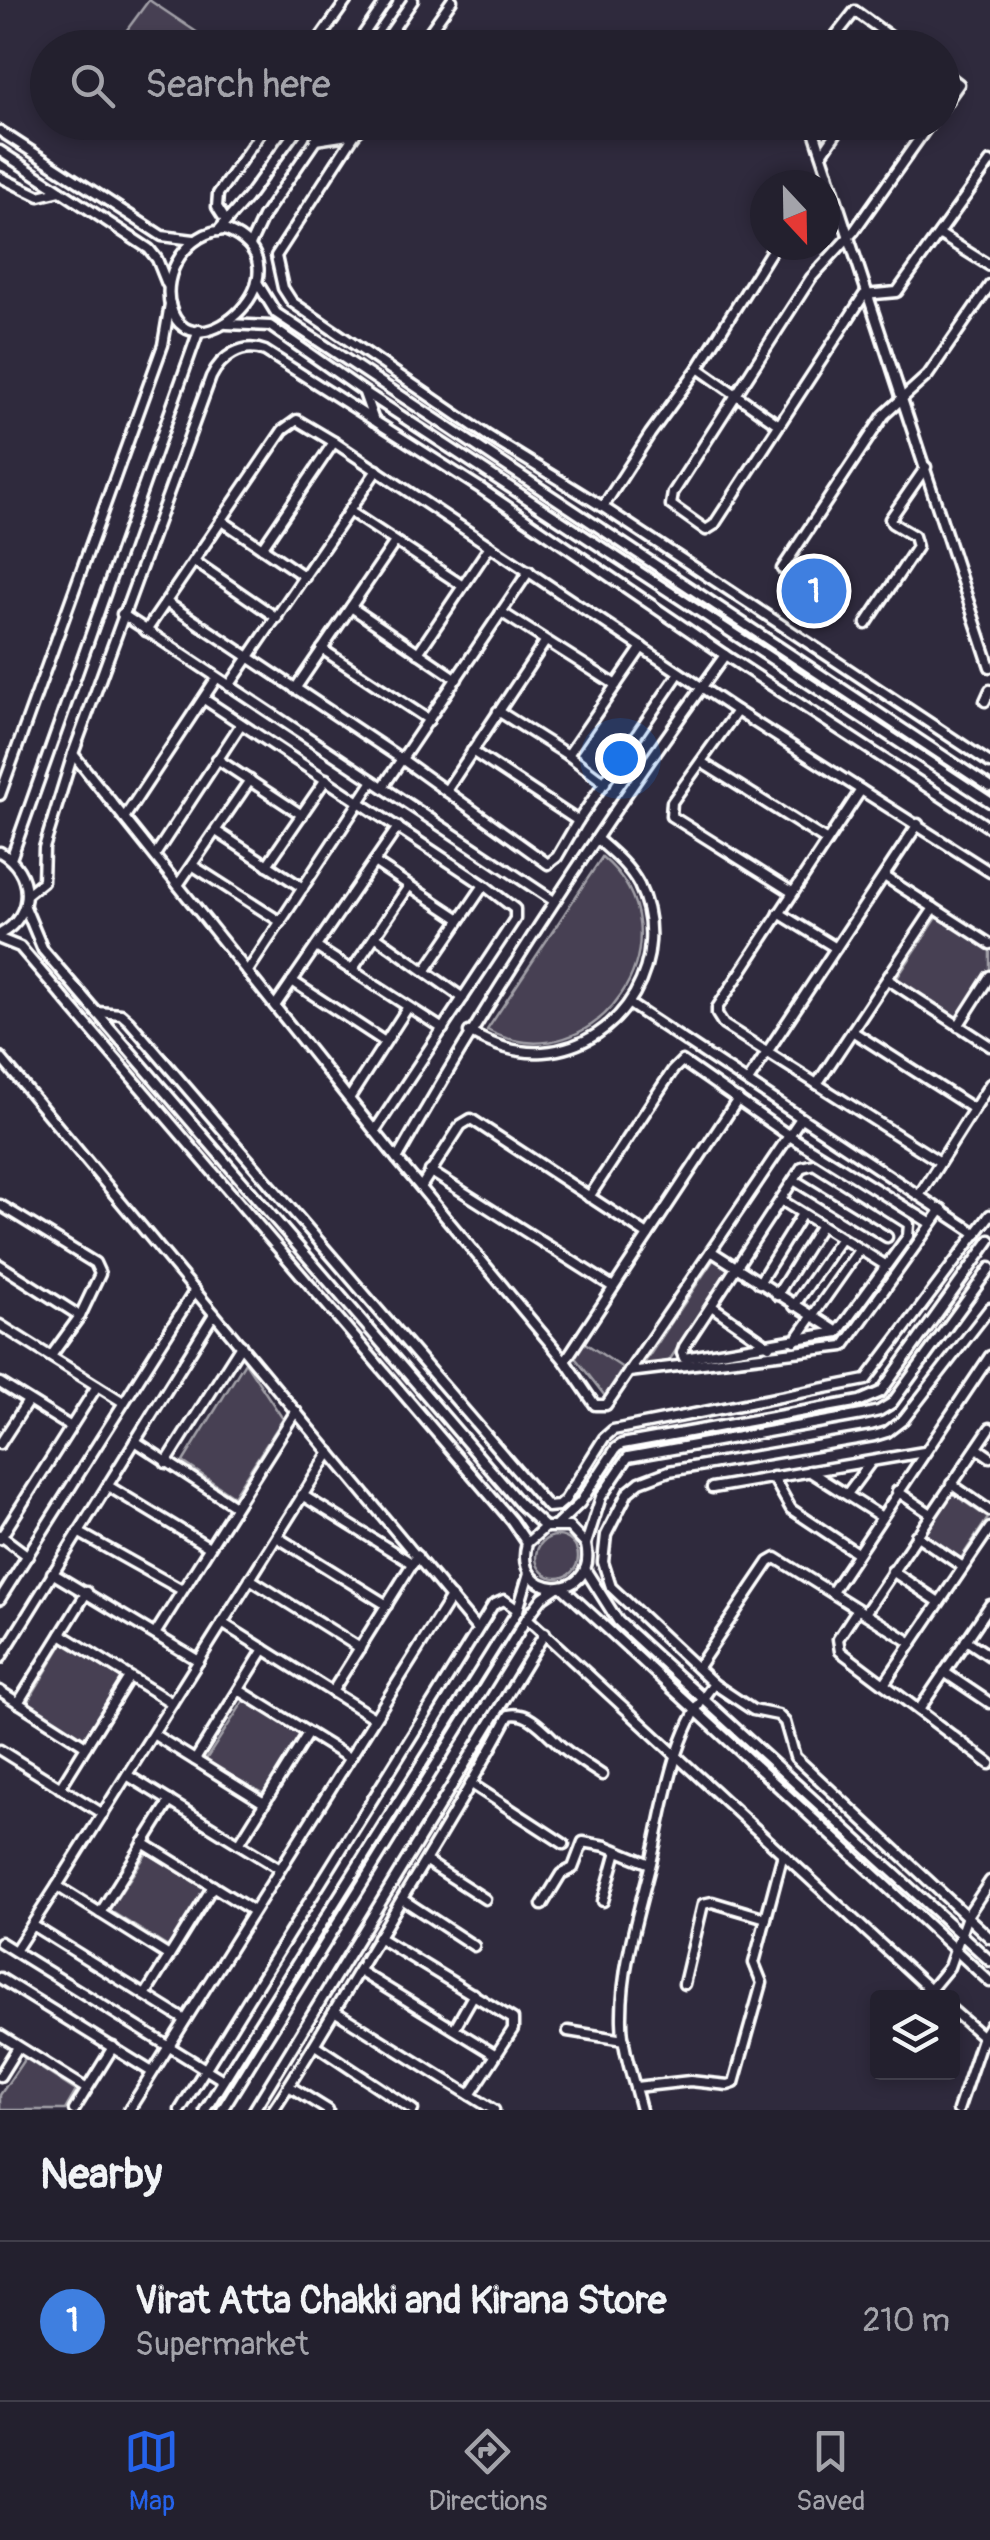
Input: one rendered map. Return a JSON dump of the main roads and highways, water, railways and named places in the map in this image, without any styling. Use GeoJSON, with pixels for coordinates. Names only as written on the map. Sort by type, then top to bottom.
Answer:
{"type":"FeatureCollection","features":[{"type":"Feature","properties":{"kind":"place","name":"Virat Atta Chakki and Kirana Store"},"geometry":{"type":"Point","coordinates":[814,591]}}]}
